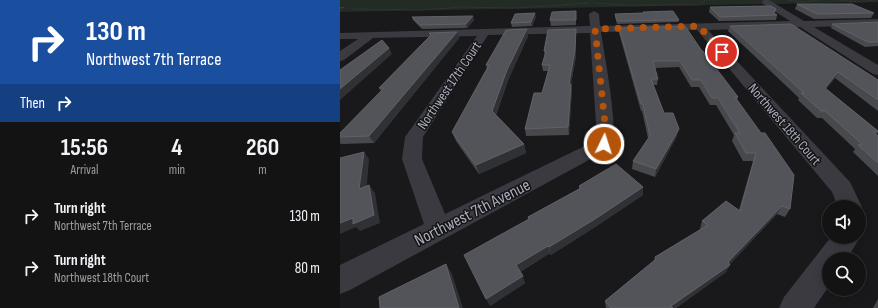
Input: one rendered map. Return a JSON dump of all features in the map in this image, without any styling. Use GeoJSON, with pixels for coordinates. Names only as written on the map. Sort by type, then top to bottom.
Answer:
{"type":"FeatureCollection","features":[{"type":"Feature","properties":{"kind":"street"},"geometry":{"type":"LineString","coordinates":[[766,2],[878,71]]}},
{"type":"Feature","properties":{"kind":"street"},"geometry":{"type":"LineString","coordinates":[[594,14],[595,29]]}},
{"type":"Feature","properties":{"kind":"street"},"geometry":{"type":"LineString","coordinates":[[340,36],[878,22]]}},
{"type":"Feature","properties":{"kind":"street","name":"Northwest 18th Court"},"geometry":{"type":"LineString","coordinates":[[699,26],[842,188],[847,200]]}},
{"type":"Feature","properties":{"kind":"street","name":"Northwest 7th Avenue"},"geometry":{"type":"LineString","coordinates":[[340,280],[604,144],[605,124],[595,29]]}},
{"type":"Feature","properties":{"kind":"street","name":"Northwest 17th Court"},"geometry":{"type":"LineString","coordinates":[[439,229],[412,159],[414,137],[485,32]]}},
{"type":"Feature","properties":{"kind":"street"},"geometry":{"type":"LineString","coordinates":[[340,57],[371,35]]}},
{"type":"Feature","properties":{"kind":"street"},"geometry":{"type":"LineString","coordinates":[[795,308],[822,271]]}},
{"type":"Feature","properties":{"kind":"path"},"geometry":{"type":"LineString","coordinates":[[353,4],[350,9],[422,10],[462,7],[486,8],[557,6],[588,2],[622,6],[666,4],[699,5],[705,0]]}},
{"type":"Feature","properties":{"kind":"path"},"geometry":{"type":"LineString","coordinates":[[788,0],[801,2],[820,0]]}},
{"type":"Feature","properties":{"kind":"path"},"geometry":{"type":"LineString","coordinates":[[835,0],[861,2],[874,0]]}},
{"type":"Feature","properties":{"kind":"shaded area"},"geometry":{"type":"Polygon","coordinates":[[[340,0],[878,0],[878,2],[340,12],[340,0]]]}},
{"type":"Feature","properties":{"kind":"building"},"geometry":{"type":"Polygon","coordinates":[[[797,4],[852,4],[874,13],[817,14],[797,4]]]}},
{"type":"Feature","properties":{"kind":"building"},"geometry":{"type":"Polygon","coordinates":[[[771,6],[776,9],[774,13],[777,15],[720,17],[710,7],[771,6]]]}},
{"type":"Feature","properties":{"kind":"building"},"geometry":{"type":"Polygon","coordinates":[[[576,11],[576,20],[550,20],[552,12],[576,11]]]}},
{"type":"Feature","properties":{"kind":"building"},"geometry":{"type":"Polygon","coordinates":[[[673,11],[679,20],[617,21],[615,14],[644,13],[643,12],[673,11]]]}},
{"type":"Feature","properties":{"kind":"building"},"geometry":{"type":"Polygon","coordinates":[[[535,13],[531,22],[511,23],[515,14],[535,13]]]}},
{"type":"Feature","properties":{"kind":"building"},"geometry":{"type":"Polygon","coordinates":[[[473,16],[466,24],[420,25],[412,17],[473,16]]]}},
{"type":"Feature","properties":{"kind":"building"},"geometry":{"type":"Polygon","coordinates":[[[878,22],[878,42],[868,42],[832,24],[878,22]]]}},
{"type":"Feature","properties":{"kind":"building"},"geometry":{"type":"Polygon","coordinates":[[[791,24],[878,80],[878,100],[838,72],[825,88],[878,131],[873,132],[878,136],[878,163],[858,145],[862,144],[825,111],[821,111],[801,93],[804,93],[730,26],[791,24]]]}},
{"type":"Feature","properties":{"kind":"building"},"geometry":{"type":"Polygon","coordinates":[[[685,26],[702,51],[738,97],[735,97],[761,133],[765,133],[794,175],[790,209],[782,206],[728,262],[730,265],[671,306],[673,308],[611,308],[605,301],[656,259],[655,257],[708,225],[702,221],[726,201],[740,211],[756,153],[746,153],[735,133],[740,133],[718,98],[712,98],[701,80],[692,80],[680,61],[653,61],[658,79],[651,79],[664,113],[673,113],[679,129],[656,169],[633,161],[650,136],[643,104],[641,104],[619,28],[685,26]]]}},
{"type":"Feature","properties":{"kind":"building"},"geometry":{"type":"Polygon","coordinates":[[[527,29],[507,70],[492,111],[524,144],[476,165],[452,132],[489,65],[486,65],[506,30],[527,29]]]}},
{"type":"Feature","properties":{"kind":"building"},"geometry":{"type":"Polygon","coordinates":[[[576,29],[575,50],[569,84],[571,84],[568,127],[525,129],[534,93],[542,93],[550,65],[542,65],[546,51],[544,51],[548,30],[576,29]]]}},
{"type":"Feature","properties":{"kind":"building"},"geometry":{"type":"Polygon","coordinates":[[[457,32],[369,136],[340,137],[340,133],[384,88],[379,88],[431,35],[429,33],[457,32]]]}},
{"type":"Feature","properties":{"kind":"building"},"geometry":{"type":"Polygon","coordinates":[[[382,40],[389,48],[340,89],[340,70],[382,40]]]}},
{"type":"Feature","properties":{"kind":"building"},"geometry":{"type":"Polygon","coordinates":[[[364,152],[359,189],[369,185],[374,215],[353,224],[353,218],[340,223],[340,158],[364,152]]]}},
{"type":"Feature","properties":{"kind":"building"},"geometry":{"type":"Polygon","coordinates":[[[616,164],[643,187],[595,219],[516,265],[523,276],[486,299],[464,255],[581,188],[579,186],[616,164]]]}},
{"type":"Feature","properties":{"kind":"building"},"geometry":{"type":"Polygon","coordinates":[[[446,264],[459,308],[380,308],[379,297],[446,264]]]}},
{"type":"Feature","properties":{"kind":"route"},"geometry":{"type":"LineString","coordinates":[[604,144],[605,124],[595,29],[699,26],[722,52]]}}]}
